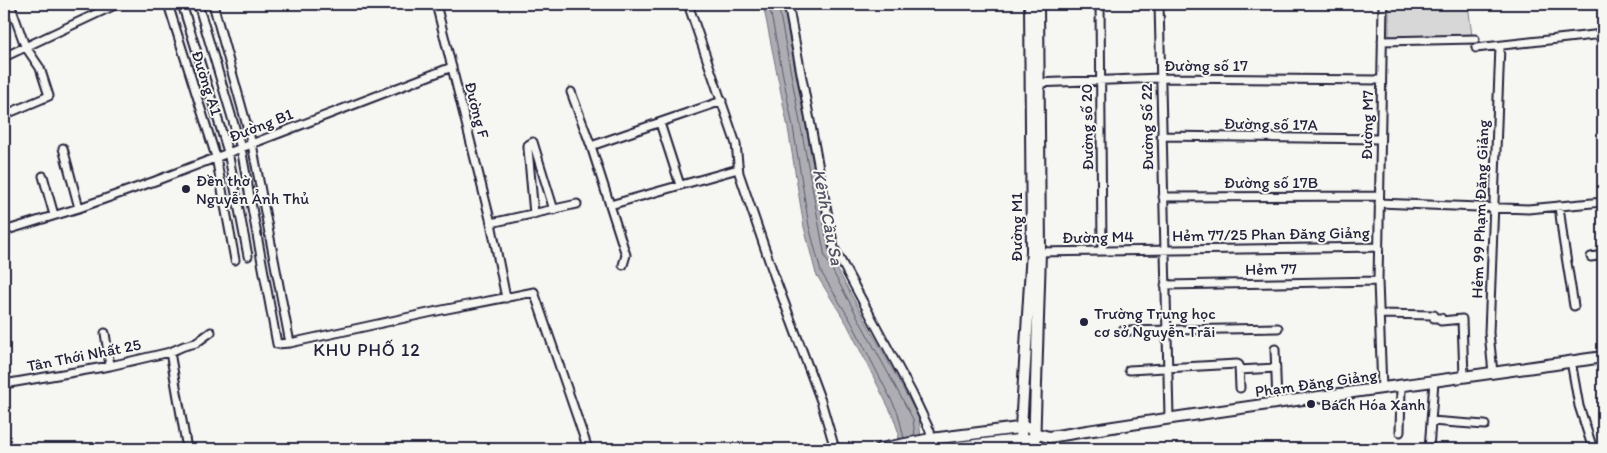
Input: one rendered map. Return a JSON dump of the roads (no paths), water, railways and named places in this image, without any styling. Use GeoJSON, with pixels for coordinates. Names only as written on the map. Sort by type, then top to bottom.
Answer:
{"type":"FeatureCollection","features":[{"type":"Feature","properties":{"kind":"street"},"geometry":{"type":"LineString","coordinates":[[4,115],[49,96],[40,68],[26,46],[10,4]]}},
{"type":"Feature","properties":{"kind":"street"},"geometry":{"type":"LineString","coordinates":[[4,57],[117,4]]}},
{"type":"Feature","properties":{"kind":"street","name":"Đường A1"},"geometry":{"type":"LineString","coordinates":[[168,4],[216,157],[234,260]]}},
{"type":"Feature","properties":{"kind":"street","name":"Đường A1"},"geometry":{"type":"LineString","coordinates":[[182,4],[228,152],[248,256]]}},
{"type":"Feature","properties":{"kind":"street","name":"Đường A1"},"geometry":{"type":"LineString","coordinates":[[198,4],[241,148],[276,344],[290,343],[252,144],[213,4]]}},
{"type":"Feature","properties":{"kind":"street","name":"Đường F"},"geometry":{"type":"LineString","coordinates":[[436,4],[492,223],[506,298]]}},
{"type":"Feature","properties":{"kind":"street"},"geometry":{"type":"LineString","coordinates":[[688,4],[736,144],[738,169],[774,276],[821,401],[834,449]]}},
{"type":"Feature","properties":{"kind":"street"},"geometry":{"type":"LineString","coordinates":[[788,4],[834,248],[912,393],[930,431],[931,439]]}},
{"type":"Feature","properties":{"kind":"street","name":"Đường M1"},"geometry":{"type":"LineString","coordinates":[[1030,4],[1034,83],[1036,251],[1034,437]]}},
{"type":"Feature","properties":{"kind":"street","name":"Đường M1"},"geometry":{"type":"LineString","coordinates":[[1034,83],[1038,4]]}},
{"type":"Feature","properties":{"kind":"street","name":"Đường số 20"},"geometry":{"type":"LineString","coordinates":[[1100,4],[1102,250]]}},
{"type":"Feature","properties":{"kind":"street","name":"Đường Số 22"},"geometry":{"type":"LineString","coordinates":[[1159,4],[1169,417]]}},
{"type":"Feature","properties":{"kind":"street","name":"Đường M7"},"geometry":{"type":"LineString","coordinates":[[1382,4],[1378,247],[1382,389]]}},
{"type":"Feature","properties":{"kind":"street"},"geometry":{"type":"LineString","coordinates":[[1476,48],[1603,34]]}},
{"type":"Feature","properties":{"kind":"street"},"geometry":{"type":"LineString","coordinates":[[1382,41],[1475,39]]}},
{"type":"Feature","properties":{"kind":"street","name":"Hẻm 99 Phạm Đăng Giảng"},"geometry":{"type":"LineString","coordinates":[[1493,373],[1489,333],[1500,46]]}},
{"type":"Feature","properties":{"kind":"street","name":"Đường B1"},"geometry":{"type":"LineString","coordinates":[[4,231],[155,182],[228,152],[452,67]]}},
{"type":"Feature","properties":{"kind":"street","name":"Đường số 17"},"geometry":{"type":"LineString","coordinates":[[1034,83],[1160,78],[1381,80]]}},
{"type":"Feature","properties":{"kind":"street"},"geometry":{"type":"LineString","coordinates":[[571,92],[591,146],[626,254],[622,265]]}},
{"type":"Feature","properties":{"kind":"street"},"geometry":{"type":"LineString","coordinates":[[591,146],[722,101]]}},
{"type":"Feature","properties":{"kind":"street"},"geometry":{"type":"LineString","coordinates":[[660,123],[680,185]]}},
{"type":"Feature","properties":{"kind":"street","name":"Đường số 17A"},"geometry":{"type":"LineString","coordinates":[[1161,136],[1380,139]]}},
{"type":"Feature","properties":{"kind":"street"},"geometry":{"type":"LineString","coordinates":[[534,214],[528,148],[528,145],[533,142],[554,210]]}},
{"type":"Feature","properties":{"kind":"street"},"geometry":{"type":"LineString","coordinates":[[63,148],[79,208]]}},
{"type":"Feature","properties":{"kind":"street"},"geometry":{"type":"LineString","coordinates":[[610,205],[738,169]]}},
{"type":"Feature","properties":{"kind":"street"},"geometry":{"type":"LineString","coordinates":[[43,176],[54,215]]}},
{"type":"Feature","properties":{"kind":"street","name":"Đường số 17B"},"geometry":{"type":"LineString","coordinates":[[1163,197],[1379,200],[1528,209],[1603,202]]}},
{"type":"Feature","properties":{"kind":"street"},"geometry":{"type":"LineString","coordinates":[[492,223],[577,204]]}},
{"type":"Feature","properties":{"kind":"street"},"geometry":{"type":"LineString","coordinates":[[1559,206],[1574,306]]}},
{"type":"Feature","properties":{"kind":"street","name":"Hẻm 77/25 Phan Đăng Giảng"},"geometry":{"type":"LineString","coordinates":[[1164,250],[1378,247]]}},
{"type":"Feature","properties":{"kind":"street","name":"Đường M4"},"geometry":{"type":"LineString","coordinates":[[1036,251],[1164,250]]}},
{"type":"Feature","properties":{"kind":"street","name":"Đường M1"},"geometry":{"type":"LineString","coordinates":[[1022,444],[1021,428],[1036,251]]}},
{"type":"Feature","properties":{"kind":"street"},"geometry":{"type":"LineString","coordinates":[[1592,257],[1603,255]]}},
{"type":"Feature","properties":{"kind":"street","name":"Hẻm 77"},"geometry":{"type":"LineString","coordinates":[[1165,285],[1378,281]]}},
{"type":"Feature","properties":{"kind":"street"},"geometry":{"type":"LineString","coordinates":[[290,343],[534,292],[588,449]]}},
{"type":"Feature","properties":{"kind":"street"},"geometry":{"type":"LineString","coordinates":[[1379,314],[1434,316],[1434,318],[1441,318],[1441,321],[1462,319],[1464,377]]}},
{"type":"Feature","properties":{"kind":"street"},"geometry":{"type":"LineString","coordinates":[[1122,331],[1278,328]]}},
{"type":"Feature","properties":{"kind":"street","name":"Tân Thới Nhất 25"},"geometry":{"type":"LineString","coordinates":[[4,384],[110,366],[170,352],[196,343],[211,332]]}},
{"type":"Feature","properties":{"kind":"street"},"geometry":{"type":"LineString","coordinates":[[105,333],[110,366]]}},
{"type":"Feature","properties":{"kind":"street"},"geometry":{"type":"LineString","coordinates":[[1275,349],[1277,403]]}},
{"type":"Feature","properties":{"kind":"street"},"geometry":{"type":"LineString","coordinates":[[170,352],[187,449]]}},
{"type":"Feature","properties":{"kind":"street","name":"Phạm Đăng Giảng"},"geometry":{"type":"LineString","coordinates":[[941,449],[1022,444],[1034,437],[1049,437],[1169,417],[1434,382],[1603,357]]}},
{"type":"Feature","properties":{"kind":"street"},"geometry":{"type":"LineString","coordinates":[[1571,361],[1579,406],[1593,449]]}},
{"type":"Feature","properties":{"kind":"street"},"geometry":{"type":"LineString","coordinates":[[1129,370],[1237,364],[1240,388]]}},
{"type":"Feature","properties":{"kind":"street"},"geometry":{"type":"LineString","coordinates":[[1239,370],[1276,368]]}},
{"type":"Feature","properties":{"kind":"street"},"geometry":{"type":"LineString","coordinates":[[1428,449],[1434,382]]}},
{"type":"Feature","properties":{"kind":"street"},"geometry":{"type":"LineString","coordinates":[[1400,432],[1401,386]]}},
{"type":"Feature","properties":{"kind":"street"},"geometry":{"type":"LineString","coordinates":[[1431,421],[1485,425]]}},
{"type":"Feature","properties":{"kind":"street","name":"Phạm Đăng Giảng"},"geometry":{"type":"LineString","coordinates":[[885,448],[931,439],[1021,428],[1034,437]]}},
{"type":"Feature","properties":{"kind":"water"},"geometry":{"type":"Polygon","coordinates":[[[763,4],[783,4],[830,256],[919,418],[922,449],[898,449],[899,434],[893,416],[847,324],[816,274],[804,227],[788,128],[763,4]]]}},
{"type":"Feature","properties":{"kind":"place","name":"Đền thờ Nguyễn Ảnh Thủ"},"geometry":{"type":"Point","coordinates":[186,189]}},
{"type":"Feature","properties":{"kind":"place","name":"Trường Trung học cơ sở Nguyễn Trãi"},"geometry":{"type":"Point","coordinates":[1084,322]}},
{"type":"Feature","properties":{"kind":"place","name":"Bách Hóa Xanh"},"geometry":{"type":"Point","coordinates":[1311,404]}},
{"type":"Feature","properties":{"kind":"district","name":"KHU PHỐ 12"},"geometry":{"type":"Point","coordinates":[367,350]}},
{"type":"Feature","properties":{"kind":"water label","name":"Kênh Cầu Sa"},"geometry":{"type":"Point","coordinates":[828,217]}}]}
